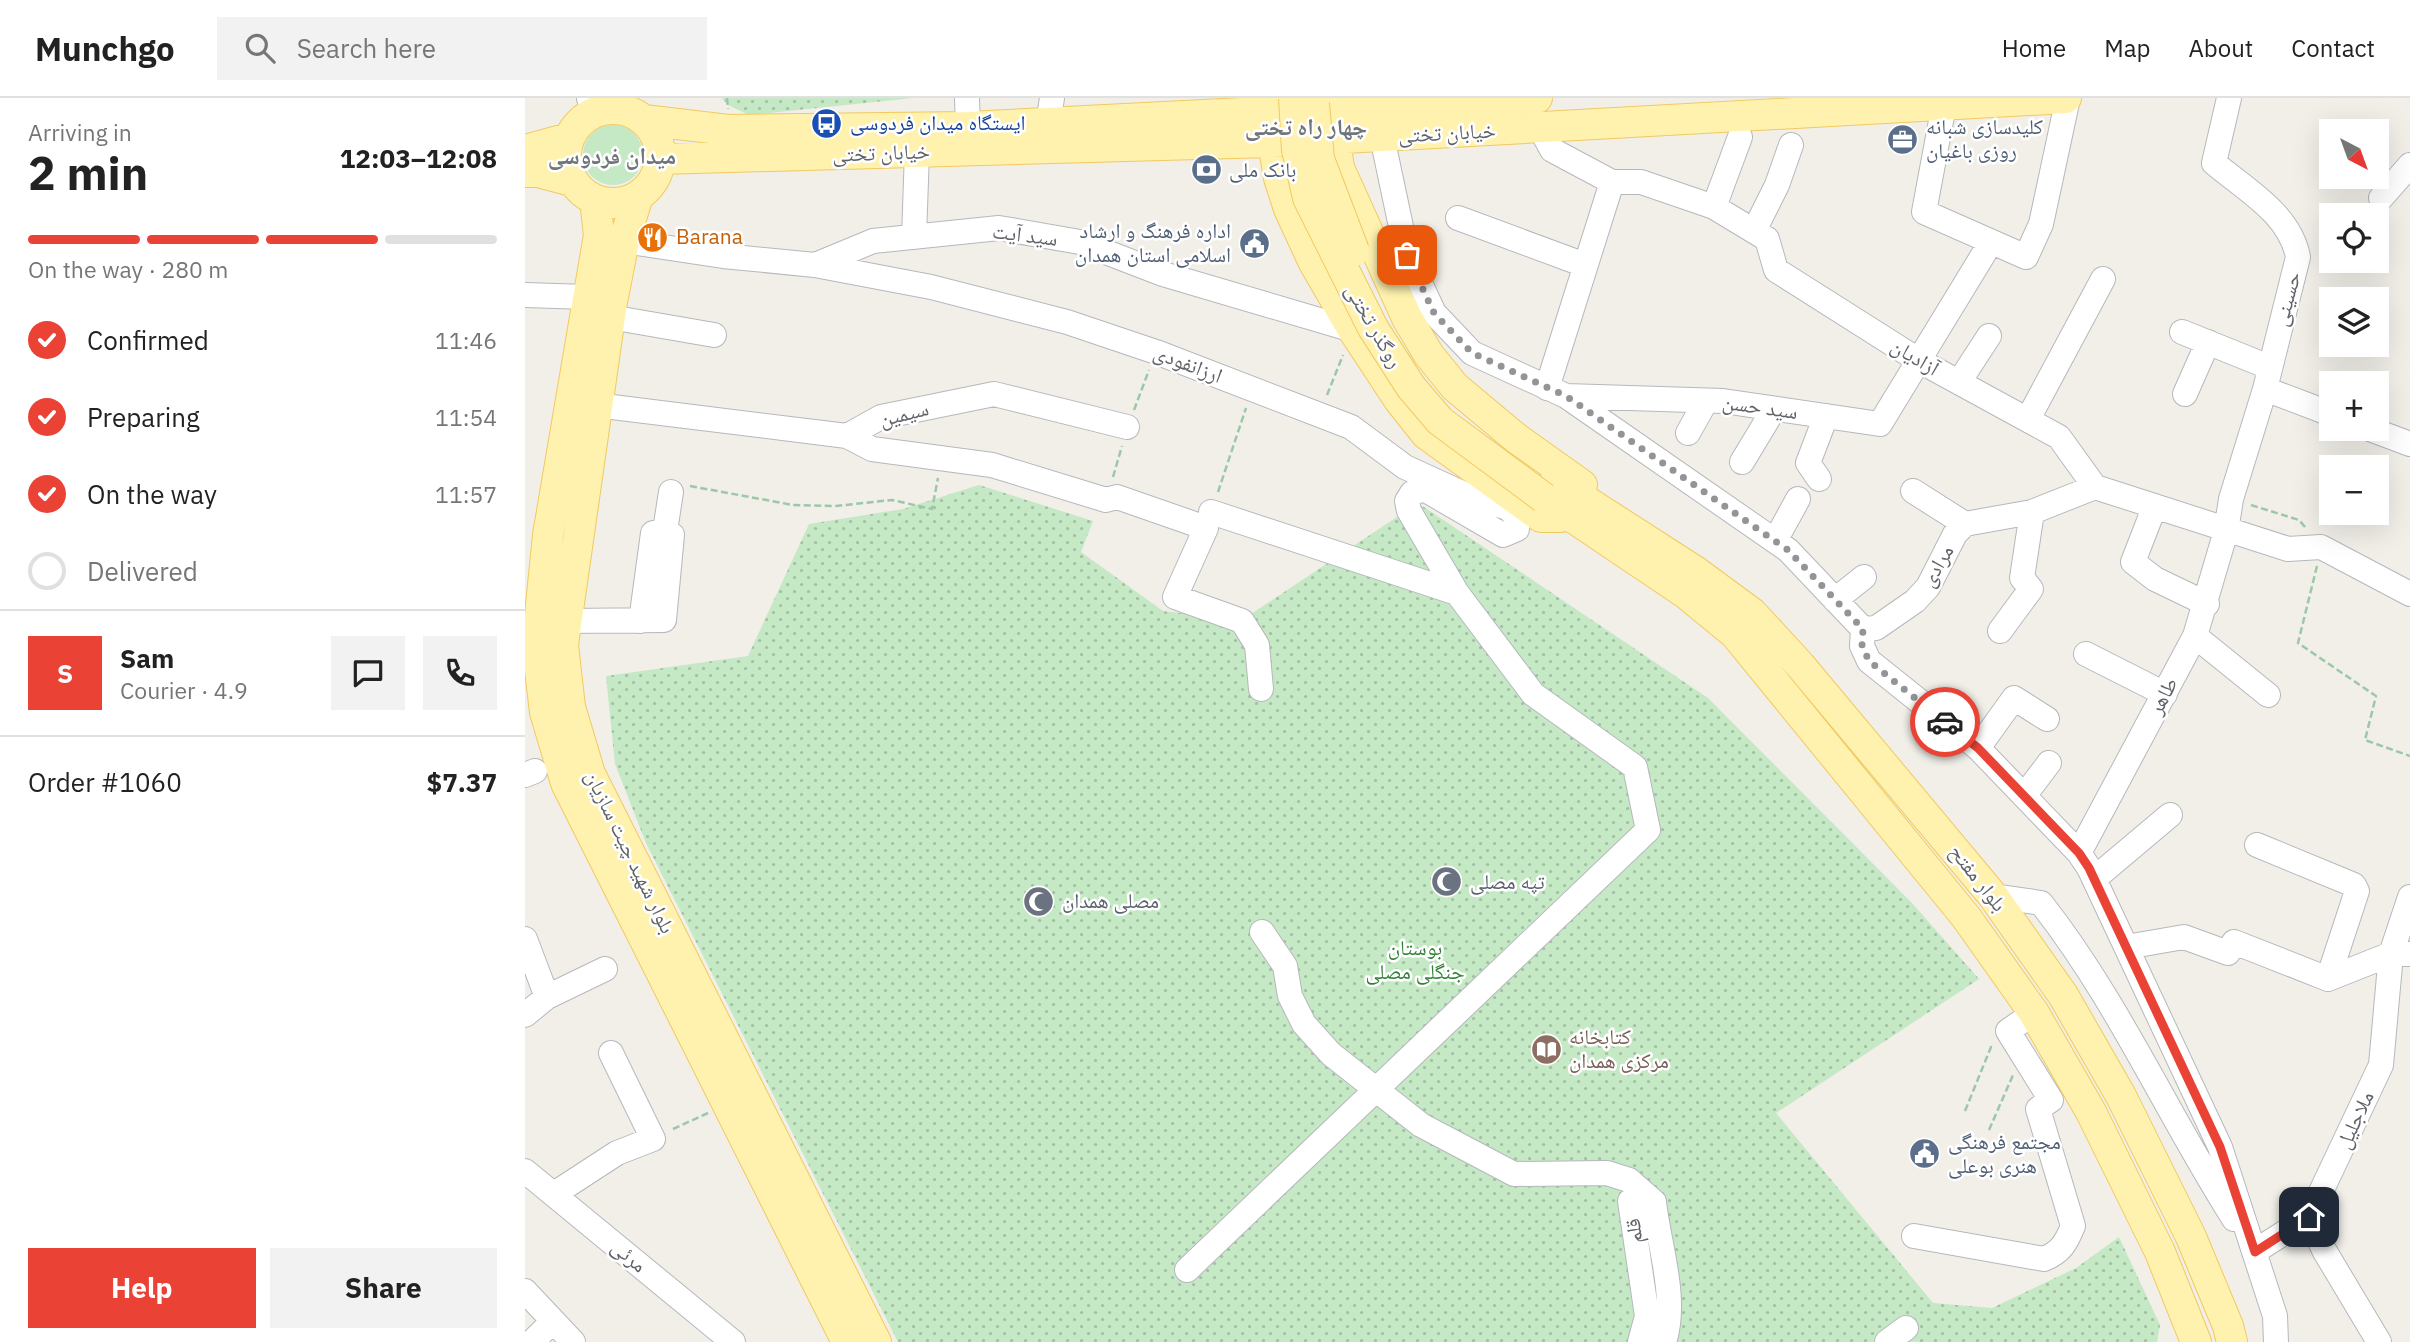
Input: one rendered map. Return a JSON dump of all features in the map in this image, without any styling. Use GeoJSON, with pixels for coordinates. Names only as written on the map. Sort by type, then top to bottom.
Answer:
{"type":"FeatureCollection","features":[{"type":"Feature","properties":{"kind":"main road"},"geometry":{"type":"LineString","coordinates":[[1236,98],[1210,131],[1255,164],[1289,209]]}},
{"type":"Feature","properties":{"kind":"main road","name":"خیابان تختی"},"geometry":{"type":"LineString","coordinates":[[660,159],[916,152],[1210,131],[1322,101],[1537,98]]}},
{"type":"Feature","properties":{"kind":"main road","name":"خیابان تختی"},"geometry":{"type":"LineString","coordinates":[[1280,113],[1334,139],[2067,98]]}},
{"type":"Feature","properties":{"kind":"main road"},"geometry":{"type":"LineString","coordinates":[[1322,101],[1334,139],[1339,168],[1407,318],[1429,355],[1455,387],[1516,438],[1585,486],[1601,510]]}},
{"type":"Feature","properties":{"kind":"main road","name":"روگذر تختی"},"geometry":{"type":"LineString","coordinates":[[1322,101],[1319,159],[1333,201],[1363,269],[1405,345],[1437,387],[1547,499]]}},
{"type":"Feature","properties":{"kind":"main road"},"geometry":{"type":"LineString","coordinates":[[525,172],[538,172],[609,204],[638,196],[649,187],[660,159],[653,131],[616,106],[588,116],[569,138],[566,160],[584,191]]}},
{"type":"Feature","properties":{"kind":"main road","name":"خیابان تختی"},"geometry":{"type":"LineString","coordinates":[[616,106],[728,130],[968,113],[1050,111],[1210,131]]}},
{"type":"Feature","properties":{"kind":"main road"},"geometry":{"type":"LineString","coordinates":[[1280,113],[1279,178],[1289,209],[1314,263],[1353,330],[1399,400],[1426,434],[1547,499]]}},
{"type":"Feature","properties":{"kind":"main road","name":"روگذر تختی"},"geometry":{"type":"LineString","coordinates":[[1280,113],[1297,150],[1308,198],[1373,328],[1411,387],[1440,421],[1547,499]]}},
{"type":"Feature","properties":{"kind":"main road"},"geometry":{"type":"LineString","coordinates":[[1365,228],[1351,163],[1360,146],[1378,137]]}},
{"type":"Feature","properties":{"kind":"main road"},"geometry":{"type":"LineString","coordinates":[[525,150],[569,138]]}},
{"type":"Feature","properties":{"kind":"main road"},"geometry":{"type":"LineString","coordinates":[[1279,178],[1295,159],[1310,154],[1324,158],[1339,168]]}},
{"type":"Feature","properties":{"kind":"main road","name":"بلوار شهید چیت سازیان"},"geometry":{"type":"LineString","coordinates":[[584,191],[599,235],[546,546],[537,645],[545,712],[566,783],[847,1342]]}},
{"type":"Feature","properties":{"kind":"main road","name":"بلوار شهید چیت سازیان"},"geometry":{"type":"LineString","coordinates":[[638,196],[624,242],[610,317],[566,621],[563,645],[570,707],[590,774],[876,1342]]}},
{"type":"Feature","properties":{"kind":"main road","name":"بلوار مفتح"},"geometry":{"type":"LineString","coordinates":[[1547,499],[1601,510],[1695,571],[1752,613],[1800,665],[1993,896],[2063,995],[2121,1096],[2191,1237],[2228,1325],[2231,1342]]}},
{"type":"Feature","properties":{"kind":"main road","name":"بلوار مفتح"},"geometry":{"type":"LineString","coordinates":[[1547,499],[1685,593],[1735,634],[1966,917],[2034,1013],[2063,1092],[2160,1252],[2196,1342]]}},
{"type":"Feature","properties":{"kind":"street"},"geometry":{"type":"LineString","coordinates":[[1944,105],[1924,212],[2026,257],[2041,224],[2067,98]]}},
{"type":"Feature","properties":{"kind":"street","name":"حسینی"},"geometry":{"type":"LineString","coordinates":[[2226,531],[2231,499],[2267,378],[2298,257],[2295,241],[2285,223],[2214,163],[2229,98]]}},
{"type":"Feature","properties":{"kind":"street"},"geometry":{"type":"LineString","coordinates":[[1540,128],[1552,150],[1612,182],[1585,265],[1556,392]]}},
{"type":"Feature","properties":{"kind":"street"},"geometry":{"type":"LineString","coordinates":[[1378,137],[1407,255],[1434,313],[1472,353],[1556,392],[1775,541],[1806,567],[1863,629],[1862,646],[1869,661],[1978,748],[2079,853],[2094,879],[2220,1147],[2275,1316],[2276,1342]]}},
{"type":"Feature","properties":{"kind":"street"},"geometry":{"type":"LineString","coordinates":[[1714,207],[1741,137]]}},
{"type":"Feature","properties":{"kind":"street"},"geometry":{"type":"LineString","coordinates":[[1754,231],[1777,185],[1791,145]]}},
{"type":"Feature","properties":{"kind":"street"},"geometry":{"type":"LineString","coordinates":[[914,237],[916,152]]}},
{"type":"Feature","properties":{"kind":"street"},"geometry":{"type":"LineString","coordinates":[[2381,198],[2409,164]]}},
{"type":"Feature","properties":{"kind":"street","name":"آزادیان"},"geometry":{"type":"LineString","coordinates":[[1612,182],[1641,182],[1714,207],[1767,239],[1776,270],[1918,360],[2059,438],[2095,487]]}},
{"type":"Feature","properties":{"kind":"street"},"geometry":{"type":"LineString","coordinates":[[1458,218],[1585,265]]}},
{"type":"Feature","properties":{"kind":"street","name":"سید آیت"},"geometry":{"type":"LineString","coordinates":[[815,265],[873,241],[999,228],[1080,243],[1163,274],[1353,330]]}},
{"type":"Feature","properties":{"kind":"street","name":"ارزانفودی"},"geometry":{"type":"LineString","coordinates":[[624,242],[815,265],[931,287],[1067,322],[1350,427],[1405,467],[1511,511],[1547,499]]}},
{"type":"Feature","properties":{"kind":"street"},"geometry":{"type":"LineString","coordinates":[[1918,360],[1991,242]]}},
{"type":"Feature","properties":{"kind":"street"},"geometry":{"type":"LineString","coordinates":[[2028,419],[2103,279]]}},
{"type":"Feature","properties":{"kind":"street"},"geometry":{"type":"LineString","coordinates":[[525,295],[587,297]]}},
{"type":"Feature","properties":{"kind":"street"},"geometry":{"type":"LineString","coordinates":[[610,317],[714,335]]}},
{"type":"Feature","properties":{"kind":"street"},"geometry":{"type":"LineString","coordinates":[[2182,332],[2207,342],[2319,407]]}},
{"type":"Feature","properties":{"kind":"street"},"geometry":{"type":"LineString","coordinates":[[1959,382],[1989,336]]}},
{"type":"Feature","properties":{"kind":"street"},"geometry":{"type":"LineString","coordinates":[[2185,394],[2207,342]]}},
{"type":"Feature","properties":{"kind":"street","name":"سید حسن"},"geometry":{"type":"LineString","coordinates":[[1556,392],[1706,401],[1880,424],[1918,360]]}},
{"type":"Feature","properties":{"kind":"street","name":"سیمین"},"geometry":{"type":"LineString","coordinates":[[847,436],[881,417],[994,394],[1127,427]]}},
{"type":"Feature","properties":{"kind":"street"},"geometry":{"type":"LineString","coordinates":[[1688,433],[1706,401]]}},
{"type":"Feature","properties":{"kind":"street"},"geometry":{"type":"LineString","coordinates":[[596,405],[847,436],[872,449],[992,465],[1107,500],[1117,496],[1209,520],[1457,593]]}},
{"type":"Feature","properties":{"kind":"street"},"geometry":{"type":"LineString","coordinates":[[1742,461],[1774,409]]}},
{"type":"Feature","properties":{"kind":"street"},"geometry":{"type":"LineString","coordinates":[[1819,479],[1808,463],[1826,416]]}},
{"type":"Feature","properties":{"kind":"street"},"geometry":{"type":"LineString","coordinates":[[2389,436],[2410,444]]}},
{"type":"Feature","properties":{"kind":"street"},"geometry":{"type":"LineString","coordinates":[[2095,487],[2288,549],[2321,547],[2410,594]]}},
{"type":"Feature","properties":{"kind":"street","name":"مرادی"},"geometry":{"type":"LineString","coordinates":[[1863,629],[1876,628],[1915,601],[1928,587],[1955,534],[1965,524],[2032,512],[2095,487]]}},
{"type":"Feature","properties":{"kind":"street"},"geometry":{"type":"LineString","coordinates":[[1187,1270],[1649,830],[1635,767],[1532,694],[1457,593],[1409,511],[1409,496],[1416,490],[1424,489],[1503,535],[1517,529],[1518,519],[1511,511]]}},
{"type":"Feature","properties":{"kind":"street"},"geometry":{"type":"LineString","coordinates":[[1913,491],[1965,524]]}},
{"type":"Feature","properties":{"kind":"street"},"geometry":{"type":"LineString","coordinates":[[566,621],[664,620],[672,535],[665,531],[671,492]]}},
{"type":"Feature","properties":{"kind":"street"},"geometry":{"type":"LineString","coordinates":[[1775,541],[1798,499]]}},
{"type":"Feature","properties":{"kind":"street"},"geometry":{"type":"LineString","coordinates":[[2154,508],[2133,562],[2155,579],[2207,604]]}},
{"type":"Feature","properties":{"kind":"street"},"geometry":{"type":"LineString","coordinates":[[2000,631],[2031,589],[2022,578],[2032,512]]}},
{"type":"Feature","properties":{"kind":"street"},"geometry":{"type":"LineString","coordinates":[[1209,520],[1175,597],[1242,621],[1257,645],[1261,690]]}},
{"type":"Feature","properties":{"kind":"street","name":"طاهر"},"geometry":{"type":"LineString","coordinates":[[2079,853],[2195,636],[2207,604],[2226,531]]}},
{"type":"Feature","properties":{"kind":"street"},"geometry":{"type":"LineString","coordinates":[[1835,600],[1864,577]]}},
{"type":"Feature","properties":{"kind":"street"},"geometry":{"type":"LineString","coordinates":[[2195,636],[2268,695]]}},
{"type":"Feature","properties":{"kind":"street"},"geometry":{"type":"LineString","coordinates":[[2086,654],[2165,694]]}},
{"type":"Feature","properties":{"kind":"street"},"geometry":{"type":"LineString","coordinates":[[1978,748],[2014,698],[2047,719]]}},
{"type":"Feature","properties":{"kind":"street"},"geometry":{"type":"LineString","coordinates":[[2024,796],[2049,763]]}},
{"type":"Feature","properties":{"kind":"street"},"geometry":{"type":"LineString","coordinates":[[2094,879],[2170,815]]}},
{"type":"Feature","properties":{"kind":"street"},"geometry":{"type":"LineString","coordinates":[[2257,845],[2354,886],[2357,891],[2328,979]]}},
{"type":"Feature","properties":{"kind":"street"},"geometry":{"type":"LineString","coordinates":[[1993,896],[2041,903],[2074,946],[2140,1052],[2198,1162],[2255,1252]]}},
{"type":"Feature","properties":{"kind":"street","name":"ملاجلیل"},"geometry":{"type":"LineString","coordinates":[[2309,1217],[2381,1065],[2410,897]]}},
{"type":"Feature","properties":{"kind":"street"},"geometry":{"type":"LineString","coordinates":[[1262,932],[1285,966],[1290,996],[1304,1024],[1331,1054],[1421,1125],[1514,1174],[1607,1172],[1629,1180],[1654,1202]]}},
{"type":"Feature","properties":{"kind":"street"},"geometry":{"type":"LineString","coordinates":[[2126,947],[2184,937],[2228,953],[2234,942],[2328,979],[2400,954]]}},
{"type":"Feature","properties":{"kind":"street"},"geometry":{"type":"LineString","coordinates":[[525,939],[547,997]]}},
{"type":"Feature","properties":{"kind":"street"},"geometry":{"type":"LineString","coordinates":[[525,1015],[547,997],[605,969]]}},
{"type":"Feature","properties":{"kind":"street"},"geometry":{"type":"LineString","coordinates":[[554,1194],[617,1153],[653,1139],[611,1053]]}},
{"type":"Feature","properties":{"kind":"street"},"geometry":{"type":"LineString","coordinates":[[1914,1236],[2044,1259],[2058,1253],[2073,1226],[2038,1109],[2063,1092]]}},
{"type":"Feature","properties":{"kind":"street","name":"مرئی"},"geometry":{"type":"LineString","coordinates":[[525,1171],[733,1342]]}},
{"type":"Feature","properties":{"kind":"street","name":"قلم"},"geometry":{"type":"LineString","coordinates":[[1640,1342],[1647,1316],[1630,1201],[1654,1202],[1668,1288],[1668,1329],[1664,1342]]}},
{"type":"Feature","properties":{"kind":"street"},"geometry":{"type":"LineString","coordinates":[[2255,1252],[2309,1217],[2324,1250],[2379,1342]]}},
{"type":"Feature","properties":{"kind":"street"},"geometry":{"type":"LineString","coordinates":[[525,1291],[573,1342]]}},
{"type":"Feature","properties":{"kind":"street"},"geometry":{"type":"LineString","coordinates":[[532,1342],[554,1321]]}},
{"type":"Feature","properties":{"kind":"path"},"geometry":{"type":"LineString","coordinates":[[1319,414],[1353,330]]}},
{"type":"Feature","properties":{"kind":"path"},"geometry":{"type":"LineString","coordinates":[[1209,520],[1252,389]]}},
{"type":"Feature","properties":{"kind":"path"},"geometry":{"type":"LineString","coordinates":[[671,492],[690,486],[793,505],[836,506],[892,500],[932,509],[942,458]]}},
{"type":"Feature","properties":{"kind":"path"},"geometry":{"type":"LineString","coordinates":[[2231,499],[2299,520],[2321,547],[2298,643],[2376,696],[2365,740],[2410,756]]}},
{"type":"Feature","properties":{"kind":"path"},"geometry":{"type":"LineString","coordinates":[[1965,1111],[1991,1047]]}},
{"type":"Feature","properties":{"kind":"path"},"geometry":{"type":"LineString","coordinates":[[1989,1130],[2018,1064]]}},
{"type":"Feature","properties":{"kind":"path"},"geometry":{"type":"LineString","coordinates":[[653,1139],[726,1104]]}},
{"type":"Feature","properties":{"kind":"green space"},"geometry":{"type":"Polygon","coordinates":[[[722,98],[913,98],[749,115],[728,105],[722,98]]]}},
{"type":"Feature","properties":{"kind":"green space"},"geometry":{"type":"Polygon","coordinates":[[[613,125],[630,130],[638,138],[643,155],[638,172],[630,180],[613,185],[596,180],[588,172],[583,155],[588,138],[596,130],[613,125]]]}},
{"type":"Feature","properties":{"kind":"green space","name":"بوستان جنگلی مصلی"},"geometry":{"type":"Polygon","coordinates":[[[979,485],[1093,521],[1081,552],[1163,611],[1242,620],[1418,503],[1708,698],[1911,902],[1979,979],[1776,1113],[1933,1303],[1992,1308],[2076,1268],[2119,1237],[2160,1325],[2157,1342],[898,1342],[646,843],[615,764],[606,676],[748,656],[809,524],[903,509],[979,485]]]}},
{"type":"Feature","properties":{"kind":"way so far"},"geometry":{"type":"LineString","coordinates":[[1407,255],[1434,313],[1472,353],[1566,396],[1788,550],[1863,629],[1862,646],[1869,661],[1945,722]]}},
{"type":"Feature","properties":{"kind":"place","name":"ایستگاه میدان فردوسی"},"geometry":{"type":"Point","coordinates":[827,123]}},
{"type":"Feature","properties":{"kind":"place","name":"کلیدسازی شبانه روزی باغیان"},"geometry":{"type":"Point","coordinates":[1903,139]}},
{"type":"Feature","properties":{"kind":"place","name":"بانک ملی"},"geometry":{"type":"Point","coordinates":[1206,170]}},
{"type":"Feature","properties":{"kind":"place","name":"Barana"},"geometry":{"type":"Point","coordinates":[653,237]}},
{"type":"Feature","properties":{"kind":"place","name":"اداره فرهنگ و ارشاد اسلامی استان همدان"},"geometry":{"type":"Point","coordinates":[1254,243]}},
{"type":"Feature","properties":{"kind":"place","name":"تپه مصلی"},"geometry":{"type":"Point","coordinates":[1447,882]}},
{"type":"Feature","properties":{"kind":"place","name":"مصلی همدان"},"geometry":{"type":"Point","coordinates":[1039,901]}},
{"type":"Feature","properties":{"kind":"place","name":"کتابخانه مرکزی همدان"},"geometry":{"type":"Point","coordinates":[1546,1049]}},
{"type":"Feature","properties":{"kind":"place","name":"مجتمع فرهنگی هنری بوعلی"},"geometry":{"type":"Point","coordinates":[1925,1154]}},
{"type":"Feature","properties":{"kind":"district","name":"چهار راه تختی"},"geometry":{"type":"Point","coordinates":[1306,127]}},
{"type":"Feature","properties":{"kind":"district","name":"میدان فردوسی"},"geometry":{"type":"Point","coordinates":[612,156]}},
{"type":"Feature","properties":{"kind":"route"},"geometry":{"type":"LineString","coordinates":[[1945,722],[1978,748],[2079,853],[2089,868],[2220,1147],[2255,1252],[2309,1217]]}}]}
